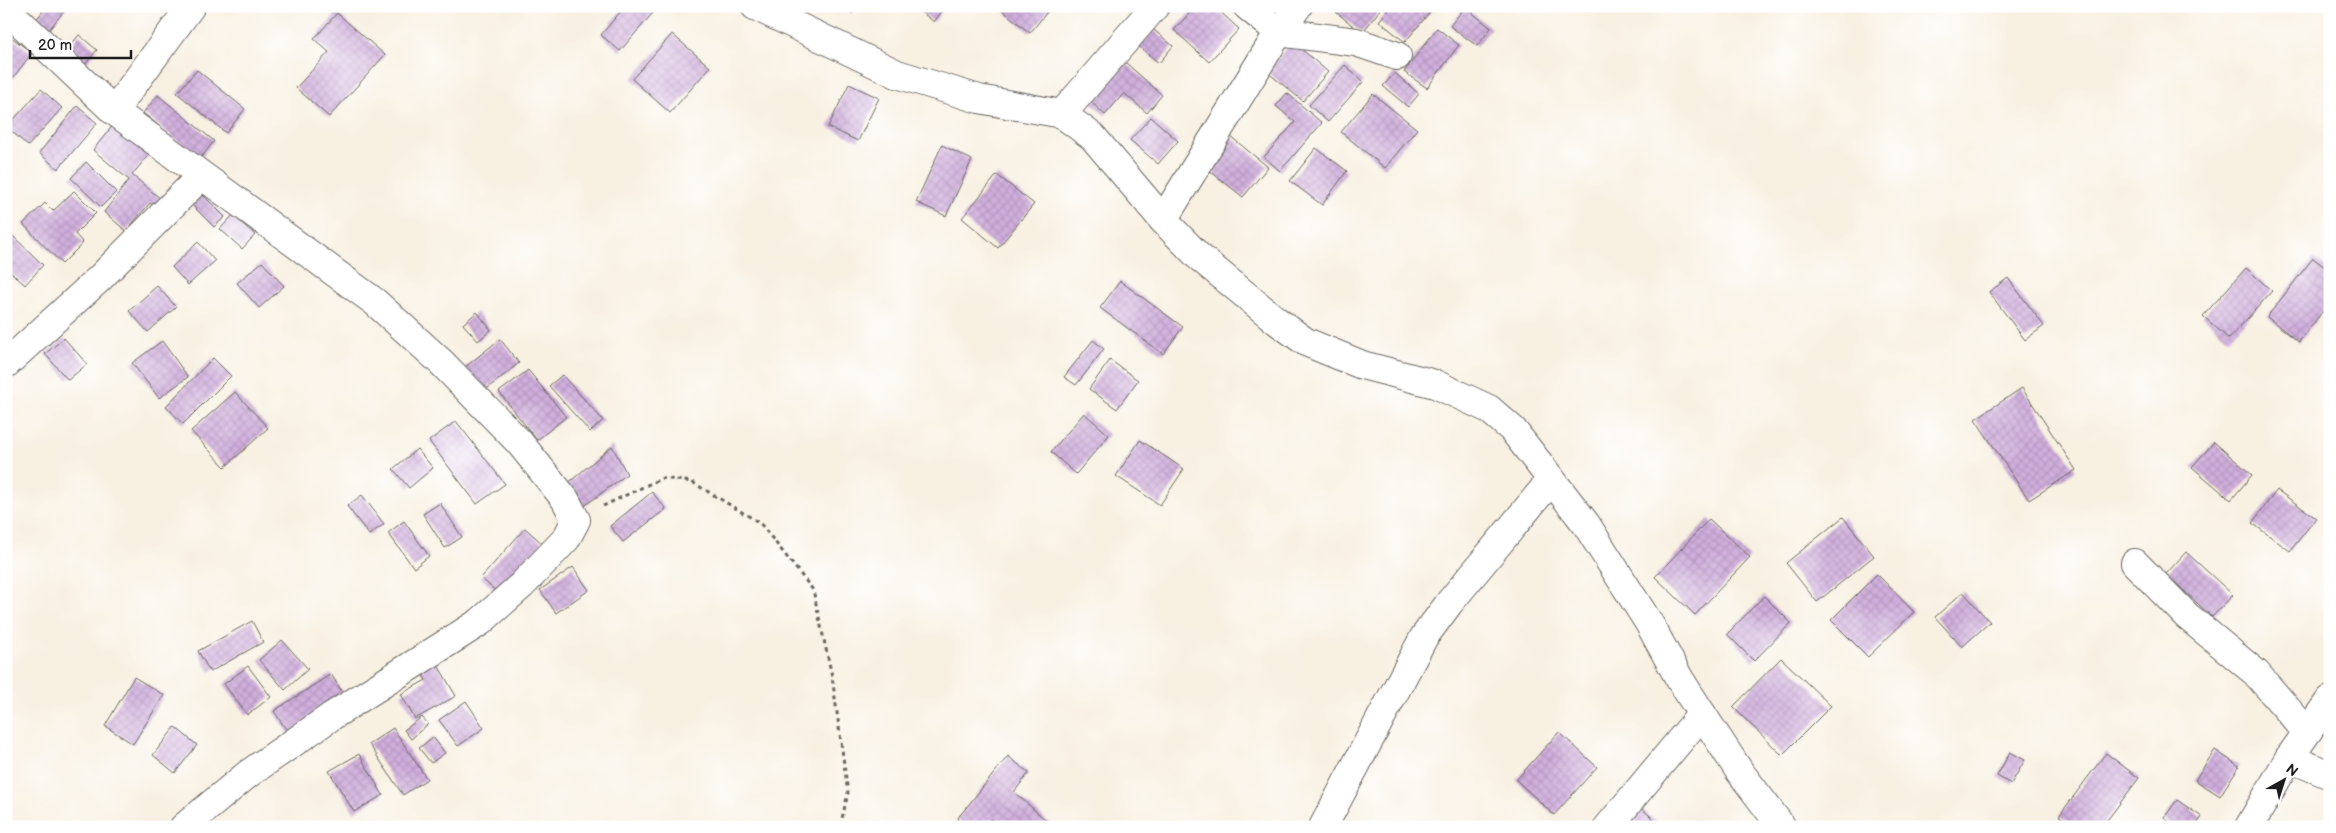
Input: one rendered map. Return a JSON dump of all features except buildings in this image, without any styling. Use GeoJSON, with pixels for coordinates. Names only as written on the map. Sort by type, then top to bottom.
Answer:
{"type":"FeatureCollection","features":[{"type":"Feature","properties":{"kind":"street"},"geometry":{"type":"LineString","coordinates":[[114,111],[191,6]]}},
{"type":"Feature","properties":{"kind":"street"},"geometry":{"type":"LineString","coordinates":[[755,6],[897,74],[979,99],[1062,114],[1093,137],[1164,220],[1198,256],[1277,321],[1306,342],[1340,357],[1435,384],[1489,409],[1513,430],[1596,540],[1649,623],[1702,714],[1740,772],[1782,827]]}},
{"type":"Feature","properties":{"kind":"street"},"geometry":{"type":"LineString","coordinates":[[1062,114],[1155,6]]}},
{"type":"Feature","properties":{"kind":"street"},"geometry":{"type":"LineString","coordinates":[[1247,6],[1279,32],[1356,42],[1397,56]]}},
{"type":"Feature","properties":{"kind":"street"},"geometry":{"type":"LineString","coordinates":[[1164,220],[1279,32],[1298,6]]}},
{"type":"Feature","properties":{"kind":"street"},"geometry":{"type":"LineString","coordinates":[[6,9],[114,111],[375,302],[390,315],[441,362],[519,442],[565,499],[576,520],[566,539],[522,585],[480,622],[332,716],[248,774],[184,827]]}},
{"type":"Feature","properties":{"kind":"street"},"geometry":{"type":"LineString","coordinates":[[6,364],[100,278],[201,176]]}},
{"type":"Feature","properties":{"kind":"street"},"geometry":{"type":"LineString","coordinates":[[1324,827],[1424,637],[1450,602],[1551,480]]}},
{"type":"Feature","properties":{"kind":"street"},"geometry":{"type":"LineString","coordinates":[[2135,563],[2187,616],[2256,673],[2307,732]]}},
{"type":"Feature","properties":{"kind":"street"},"geometry":{"type":"LineString","coordinates":[[2249,827],[2290,758],[2330,700]]}},
{"type":"Feature","properties":{"kind":"street"},"geometry":{"type":"LineString","coordinates":[[1608,827],[1702,714]]}},
{"type":"Feature","properties":{"kind":"street"},"geometry":{"type":"LineString","coordinates":[[2290,758],[2330,775]]}},
{"type":"Feature","properties":{"kind":"path"},"geometry":{"type":"LineString","coordinates":[[576,520],[662,478],[692,482],[760,523],[813,590],[832,676],[848,793],[840,827]]}}]}
